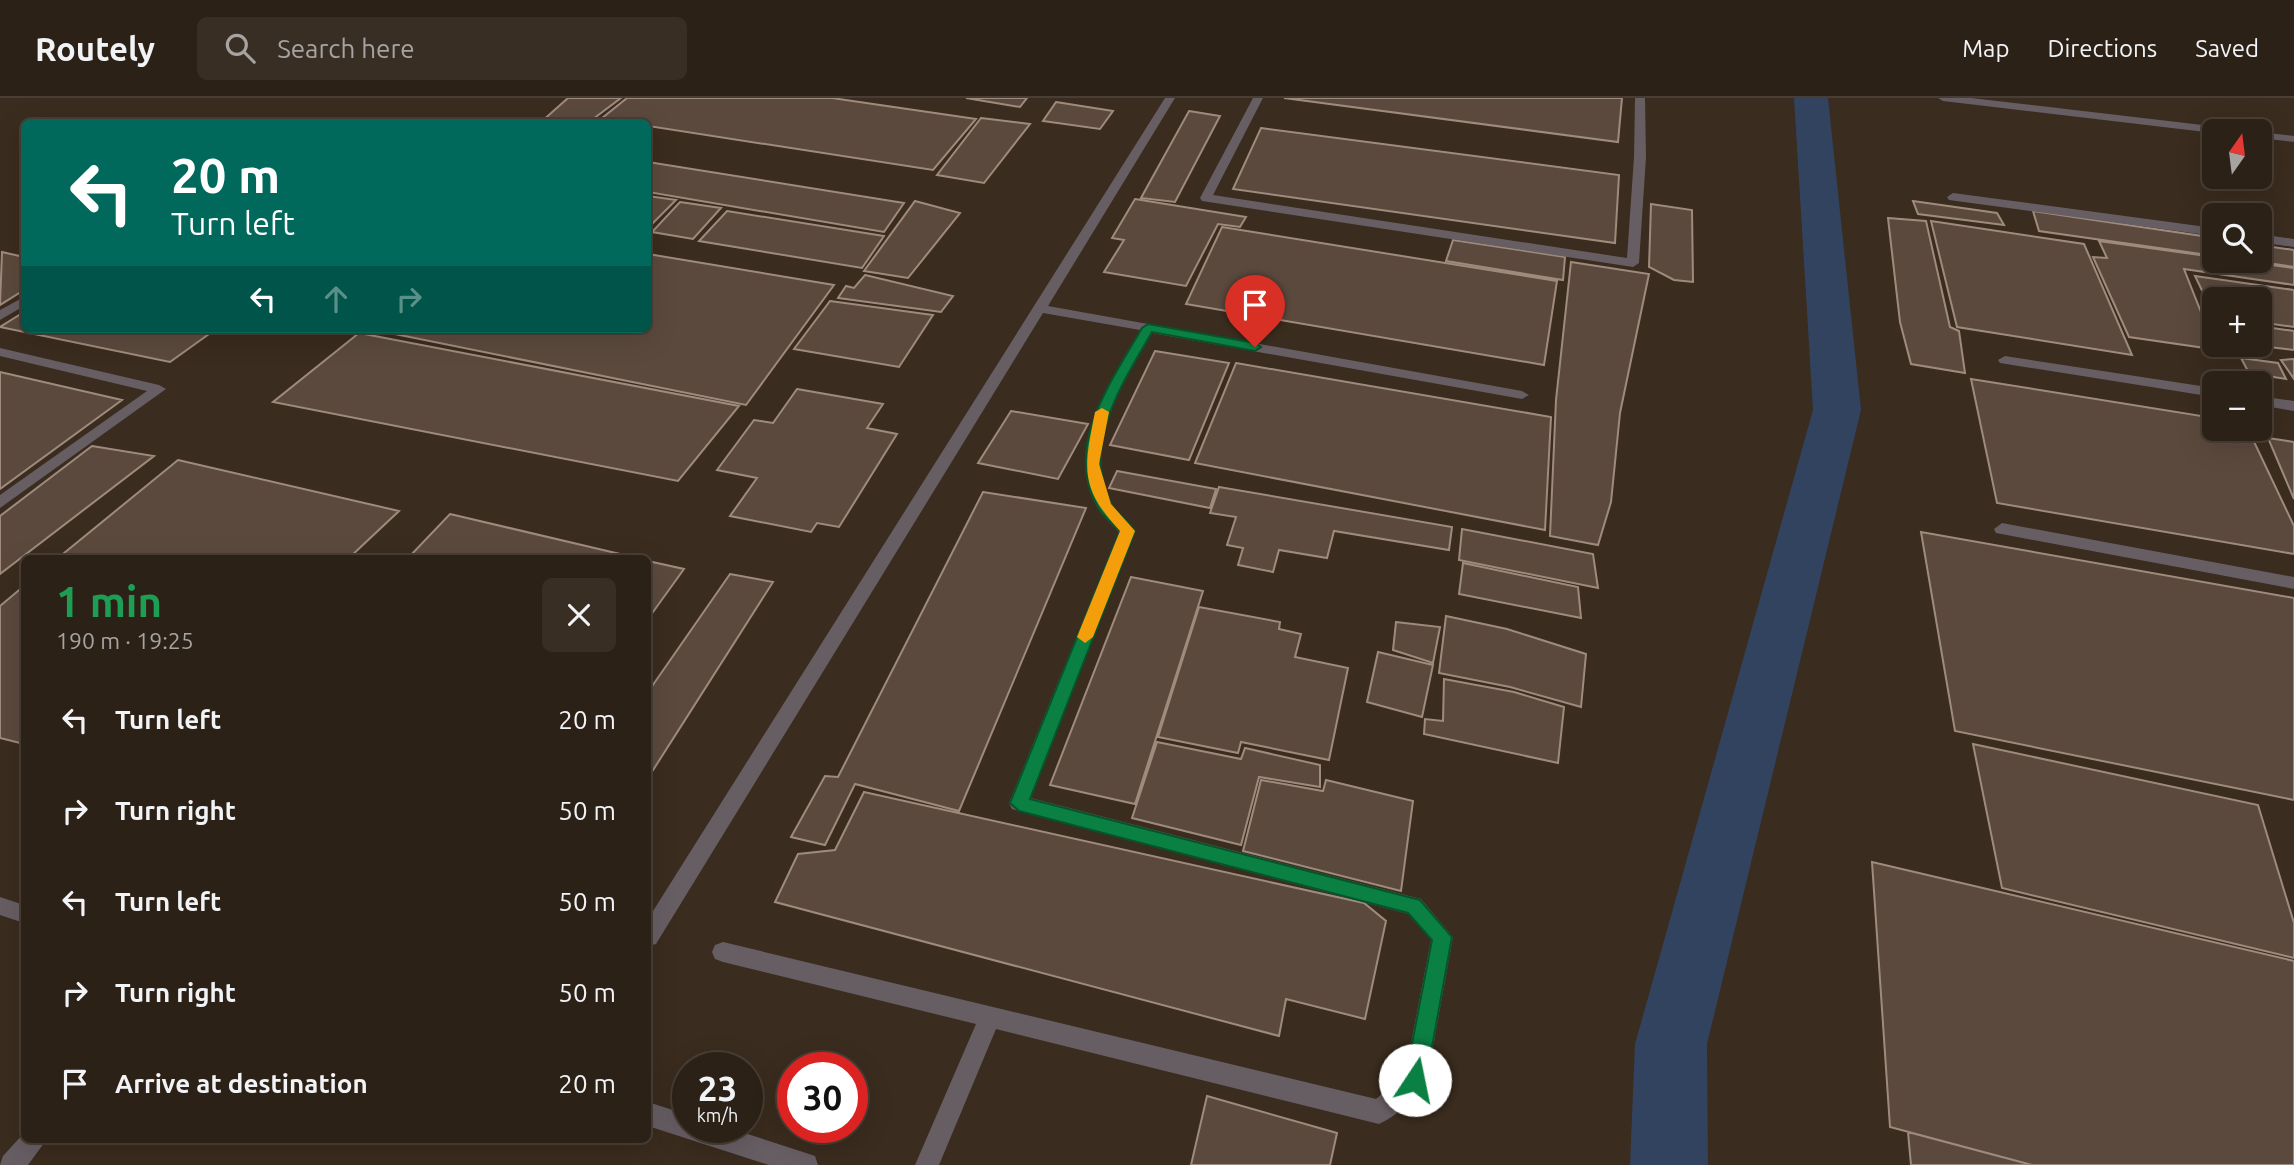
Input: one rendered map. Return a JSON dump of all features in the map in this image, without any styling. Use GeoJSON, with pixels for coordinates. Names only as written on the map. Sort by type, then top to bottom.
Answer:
{"type":"FeatureCollection","features":[{"type":"Feature","properties":{"kind":"street"},"geometry":{"type":"LineString","coordinates":[[651,932],[1170,98]]}},
{"type":"Feature","properties":{"kind":"street"},"geometry":{"type":"LineString","coordinates":[[1258,98],[1206,198],[1633,263],[1640,158],[1640,98]]}},
{"type":"Feature","properties":{"kind":"street"},"geometry":{"type":"LineString","coordinates":[[1943,98],[2202,128]]}},
{"type":"Feature","properties":{"kind":"street"},"geometry":{"type":"LineString","coordinates":[[2272,136],[2294,139]]}},
{"type":"Feature","properties":{"kind":"street"},"geometry":{"type":"LineString","coordinates":[[1953,197],[2202,230]]}},
{"type":"Feature","properties":{"kind":"street"},"geometry":{"type":"LineString","coordinates":[[2272,240],[2294,243]]}},
{"type":"Feature","properties":{"kind":"street"},"geometry":{"type":"LineString","coordinates":[[0,316],[21,303]]}},
{"type":"Feature","properties":{"kind":"street"},"geometry":{"type":"LineString","coordinates":[[1039,308],[1522,395]]}},
{"type":"Feature","properties":{"kind":"street"},"geometry":{"type":"LineString","coordinates":[[723,952],[1379,1112],[1415,1080],[1442,937],[1414,906],[1019,803],[1127,531],[1104,505],[1092,464],[1103,408],[1148,328]]}},
{"type":"Feature","properties":{"kind":"street"},"geometry":{"type":"LineString","coordinates":[[0,352],[159,389],[0,503]]}},
{"type":"Feature","properties":{"kind":"street"},"geometry":{"type":"LineString","coordinates":[[2005,360],[2202,391]]}},
{"type":"Feature","properties":{"kind":"street"},"geometry":{"type":"LineString","coordinates":[[2272,402],[2294,406]]}},
{"type":"Feature","properties":{"kind":"street"},"geometry":{"type":"LineString","coordinates":[[2002,529],[2294,583]]}},
{"type":"Feature","properties":{"kind":"street"},"geometry":{"type":"LineString","coordinates":[[0,906],[21,913]]}},
{"type":"Feature","properties":{"kind":"street"},"geometry":{"type":"LineString","coordinates":[[927,1165],[990,1017]]}},
{"type":"Feature","properties":{"kind":"street"},"geometry":{"type":"LineString","coordinates":[[651,1115],[672,1122]]}},
{"type":"Feature","properties":{"kind":"street"},"geometry":{"type":"LineString","coordinates":[[12,1165],[31,1143]]}},
{"type":"Feature","properties":{"kind":"street"},"geometry":{"type":"LineString","coordinates":[[738,1143],[806,1165]]}},
{"type":"Feature","properties":{"kind":"building"},"geometry":{"type":"Polygon","coordinates":[[[568,98],[621,98],[593,119],[544,119],[568,98]]]}},
{"type":"Feature","properties":{"kind":"building"},"geometry":{"type":"Polygon","coordinates":[[[627,98],[832,98],[976,119],[933,170],[651,126],[651,119],[601,119],[627,98]]]}},
{"type":"Feature","properties":{"kind":"building"},"geometry":{"type":"Polygon","coordinates":[[[966,98],[1027,98],[1020,107],[966,98]]]}},
{"type":"Feature","properties":{"kind":"building"},"geometry":{"type":"Polygon","coordinates":[[[1284,98],[1622,98],[1618,142],[1284,98]]]}},
{"type":"Feature","properties":{"kind":"building"},"geometry":{"type":"Polygon","coordinates":[[[1056,102],[1113,111],[1100,129],[1043,121],[1056,102]]]}},
{"type":"Feature","properties":{"kind":"building"},"geometry":{"type":"Polygon","coordinates":[[[1189,111],[1220,116],[1175,202],[1141,198],[1189,111]]]}},
{"type":"Feature","properties":{"kind":"building"},"geometry":{"type":"Polygon","coordinates":[[[981,118],[1030,124],[984,183],[937,175],[981,118]]]}},
{"type":"Feature","properties":{"kind":"building"},"geometry":{"type":"Polygon","coordinates":[[[1261,128],[1619,175],[1615,243],[1233,189],[1261,128]]]}},
{"type":"Feature","properties":{"kind":"building"},"geometry":{"type":"Polygon","coordinates":[[[651,162],[904,203],[884,232],[651,193],[651,162]]]}},
{"type":"Feature","properties":{"kind":"building"},"geometry":{"type":"Polygon","coordinates":[[[651,196],[676,200],[651,225],[651,196]]]}},
{"type":"Feature","properties":{"kind":"building"},"geometry":{"type":"Polygon","coordinates":[[[1135,199],[1246,217],[1240,227],[1218,224],[1186,286],[1104,272],[1124,240],[1112,238],[1135,199]]]}},
{"type":"Feature","properties":{"kind":"building"},"geometry":{"type":"Polygon","coordinates":[[[915,201],[960,213],[908,278],[864,271],[915,201]]]}},
{"type":"Feature","properties":{"kind":"building"},"geometry":{"type":"Polygon","coordinates":[[[1913,201],[1997,213],[2004,225],[1918,214],[1913,201]]]}},
{"type":"Feature","properties":{"kind":"building"},"geometry":{"type":"Polygon","coordinates":[[[680,202],[721,208],[693,239],[652,232],[680,202]]]}},
{"type":"Feature","properties":{"kind":"building"},"geometry":{"type":"Polygon","coordinates":[[[1651,204],[1692,210],[1693,282],[1674,280],[1649,267],[1651,204]]]}},
{"type":"Feature","properties":{"kind":"building"},"geometry":{"type":"Polygon","coordinates":[[[727,211],[884,236],[862,268],[699,241],[727,211]]]}},
{"type":"Feature","properties":{"kind":"building"},"geometry":{"type":"Polygon","coordinates":[[[2033,211],[2202,236],[2202,254],[2039,231],[2033,211]]]}},
{"type":"Feature","properties":{"kind":"building"},"geometry":{"type":"Polygon","coordinates":[[[1888,218],[1926,221],[1950,327],[1959,331],[1965,373],[1911,364],[1900,322],[1888,218]]]}},
{"type":"Feature","properties":{"kind":"building"},"geometry":{"type":"Polygon","coordinates":[[[1931,221],[2084,244],[2132,355],[1957,327],[1931,221]]]}},
{"type":"Feature","properties":{"kind":"building"},"geometry":{"type":"Polygon","coordinates":[[[1222,227],[1557,281],[1544,365],[1186,304],[1222,227]]]}},
{"type":"Feature","properties":{"kind":"building"},"geometry":{"type":"Polygon","coordinates":[[[1453,240],[1565,257],[1563,280],[1446,261],[1453,240]]]}},
{"type":"Feature","properties":{"kind":"building"},"geometry":{"type":"Polygon","coordinates":[[[2099,241],[2202,255],[2202,272],[2184,269],[2202,315],[2202,348],[2129,337],[2093,257],[2107,258],[2099,241]]]}},
{"type":"Feature","properties":{"kind":"building"},"geometry":{"type":"Polygon","coordinates":[[[2272,247],[2294,250],[2294,267],[2272,264],[2272,247]]]}},
{"type":"Feature","properties":{"kind":"building"},"geometry":{"type":"Polygon","coordinates":[[[2,252],[21,256],[21,292],[0,305],[2,252]]]}},
{"type":"Feature","properties":{"kind":"building"},"geometry":{"type":"Polygon","coordinates":[[[651,254],[834,285],[746,405],[390,333],[651,333],[651,254]]]}},
{"type":"Feature","properties":{"kind":"building"},"geometry":{"type":"Polygon","coordinates":[[[1571,262],[1649,274],[1620,413],[1611,502],[1598,545],[1550,536],[1556,400],[1571,262]]]}},
{"type":"Feature","properties":{"kind":"building"},"geometry":{"type":"Polygon","coordinates":[[[2272,265],[2294,268],[2294,285],[2212,273],[2272,273],[2272,265]]]}},
{"type":"Feature","properties":{"kind":"building"},"geometry":{"type":"Polygon","coordinates":[[[865,275],[953,296],[941,312],[838,298],[846,286],[854,288],[865,275]]]}},
{"type":"Feature","properties":{"kind":"building"},"geometry":{"type":"Polygon","coordinates":[[[2195,276],[2294,290],[2294,327],[2272,324],[2272,287],[2202,287],[2202,290],[2195,276]]]}},
{"type":"Feature","properties":{"kind":"building"},"geometry":{"type":"Polygon","coordinates":[[[830,301],[933,315],[899,367],[794,349],[830,301]]]}},
{"type":"Feature","properties":{"kind":"building"},"geometry":{"type":"Polygon","coordinates":[[[21,314],[21,331],[0,327],[21,314]]]}},
{"type":"Feature","properties":{"kind":"building"},"geometry":{"type":"Polygon","coordinates":[[[2272,328],[2294,331],[2294,350],[2272,347],[2272,328]]]}},
{"type":"Feature","properties":{"kind":"building"},"geometry":{"type":"Polygon","coordinates":[[[29,333],[210,333],[170,362],[29,333]]]}},
{"type":"Feature","properties":{"kind":"building"},"geometry":{"type":"Polygon","coordinates":[[[359,333],[739,406],[678,481],[273,402],[359,333]]]}},
{"type":"Feature","properties":{"kind":"building"},"geometry":{"type":"Polygon","coordinates":[[[1155,351],[1229,363],[1189,460],[1110,445],[1155,351]]]}},
{"type":"Feature","properties":{"kind":"building"},"geometry":{"type":"Polygon","coordinates":[[[2241,358],[2278,363],[2286,379],[2272,377],[2272,371],[2248,371],[2241,358]]]}},
{"type":"Feature","properties":{"kind":"building"},"geometry":{"type":"Polygon","coordinates":[[[2294,359],[2294,379],[2281,360],[2294,359]]]}},
{"type":"Feature","properties":{"kind":"building"},"geometry":{"type":"Polygon","coordinates":[[[1236,363],[1551,417],[1545,530],[1195,463],[1236,363]]]}},
{"type":"Feature","properties":{"kind":"building"},"geometry":{"type":"Polygon","coordinates":[[[0,372],[122,400],[0,489],[0,372]]]}},
{"type":"Feature","properties":{"kind":"building"},"geometry":{"type":"Polygon","coordinates":[[[1971,379],[2202,416],[2202,441],[2254,441],[2294,526],[2294,554],[1997,503],[1971,379]]]}},
{"type":"Feature","properties":{"kind":"building"},"geometry":{"type":"Polygon","coordinates":[[[797,389],[883,404],[867,428],[897,434],[839,527],[817,523],[811,532],[730,516],[757,478],[717,470],[754,420],[773,423],[797,389]]]}},
{"type":"Feature","properties":{"kind":"building"},"geometry":{"type":"Polygon","coordinates":[[[1011,411],[1088,424],[1058,479],[978,463],[1011,411]]]}},
{"type":"Feature","properties":{"kind":"building"},"geometry":{"type":"Polygon","coordinates":[[[2272,439],[2294,442],[2294,499],[2269,441],[2272,439]]]}},
{"type":"Feature","properties":{"kind":"building"},"geometry":{"type":"Polygon","coordinates":[[[92,446],[154,456],[25,555],[21,555],[21,558],[0,574],[0,516],[92,446]]]}},
{"type":"Feature","properties":{"kind":"building"},"geometry":{"type":"Polygon","coordinates":[[[178,460],[399,511],[352,555],[62,555],[178,460]]]}},
{"type":"Feature","properties":{"kind":"building"},"geometry":{"type":"Polygon","coordinates":[[[1117,471],[1216,489],[1210,508],[1109,488],[1117,471]]]}},
{"type":"Feature","properties":{"kind":"building"},"geometry":{"type":"Polygon","coordinates":[[[1219,487],[1452,527],[1449,550],[1334,531],[1327,558],[1279,550],[1273,572],[1238,565],[1243,548],[1227,545],[1236,517],[1210,513],[1219,487]]]}},
{"type":"Feature","properties":{"kind":"building"},"geometry":{"type":"Polygon","coordinates":[[[983,492],[1086,508],[959,811],[855,784],[825,845],[791,837],[825,776],[838,777],[983,492]]]}},
{"type":"Feature","properties":{"kind":"building"},"geometry":{"type":"Polygon","coordinates":[[[450,514],[624,555],[411,555],[450,514]]]}},
{"type":"Feature","properties":{"kind":"building"},"geometry":{"type":"Polygon","coordinates":[[[1462,529],[1593,554],[1598,588],[1459,560],[1462,529]]]}},
{"type":"Feature","properties":{"kind":"building"},"geometry":{"type":"Polygon","coordinates":[[[1921,532],[2294,598],[2294,800],[1955,731],[1921,532]]]}},
{"type":"Feature","properties":{"kind":"building"},"geometry":{"type":"Polygon","coordinates":[[[651,562],[684,569],[651,615],[651,562]]]}},
{"type":"Feature","properties":{"kind":"building"},"geometry":{"type":"Polygon","coordinates":[[[1463,563],[1578,587],[1581,618],[1459,594],[1463,563]]]}},
{"type":"Feature","properties":{"kind":"building"},"geometry":{"type":"Polygon","coordinates":[[[730,574],[773,582],[651,773],[651,688],[730,574]]]}},
{"type":"Feature","properties":{"kind":"building"},"geometry":{"type":"Polygon","coordinates":[[[1131,577],[1203,591],[1135,804],[1050,785],[1131,577]]]}},
{"type":"Feature","properties":{"kind":"building"},"geometry":{"type":"Polygon","coordinates":[[[21,588],[21,743],[0,738],[0,606],[21,588]]]}},
{"type":"Feature","properties":{"kind":"building"},"geometry":{"type":"Polygon","coordinates":[[[1199,607],[1280,622],[1279,629],[1301,634],[1295,657],[1348,668],[1329,760],[1241,742],[1238,753],[1158,737],[1199,607]]]}},
{"type":"Feature","properties":{"kind":"building"},"geometry":{"type":"Polygon","coordinates":[[[1446,616],[1507,629],[1586,654],[1581,707],[1510,687],[1439,673],[1446,616]]]}},
{"type":"Feature","properties":{"kind":"building"},"geometry":{"type":"Polygon","coordinates":[[[1396,622],[1440,627],[1433,663],[1393,650],[1396,622]]]}},
{"type":"Feature","properties":{"kind":"building"},"geometry":{"type":"Polygon","coordinates":[[[1378,652],[1433,665],[1422,717],[1367,702],[1378,652]]]}},
{"type":"Feature","properties":{"kind":"building"},"geometry":{"type":"Polygon","coordinates":[[[1444,679],[1514,692],[1564,707],[1558,763],[1424,734],[1425,719],[1443,721],[1444,679]]]}},
{"type":"Feature","properties":{"kind":"building"},"geometry":{"type":"Polygon","coordinates":[[[1157,742],[1241,759],[1245,748],[1320,765],[1320,787],[1259,777],[1241,845],[1132,818],[1157,742]]]}},
{"type":"Feature","properties":{"kind":"building"},"geometry":{"type":"Polygon","coordinates":[[[1973,744],[2258,805],[2294,923],[2294,958],[2002,888],[1973,744]]]}},
{"type":"Feature","properties":{"kind":"building"},"geometry":{"type":"Polygon","coordinates":[[[1261,780],[1323,791],[1326,780],[1413,801],[1401,891],[1243,851],[1261,780]]]}},
{"type":"Feature","properties":{"kind":"building"},"geometry":{"type":"Polygon","coordinates":[[[864,792],[1364,903],[1386,921],[1365,1019],[1286,999],[1279,1036],[775,902],[798,854],[835,850],[864,792]]]}},
{"type":"Feature","properties":{"kind":"building"},"geometry":{"type":"Polygon","coordinates":[[[1872,862],[2294,961],[2294,1165],[2032,1165],[1890,1127],[1872,862]]]}},
{"type":"Feature","properties":{"kind":"building"},"geometry":{"type":"Polygon","coordinates":[[[1207,1096],[1337,1133],[1330,1165],[1191,1165],[1207,1096]]]}},
{"type":"Feature","properties":{"kind":"building"},"geometry":{"type":"Polygon","coordinates":[[[1908,1132],[2032,1165],[1911,1165],[1908,1132]]]}},
{"type":"Feature","properties":{"kind":"waterway"},"geometry":{"type":"LineString","coordinates":[[1669,1165],[1671,1044],[1837,410],[1811,98]]}},
{"type":"Feature","properties":{"kind":"slow traffic"},"geometry":{"type":"LineString","coordinates":[[1085,637],[1127,531],[1104,505],[1092,464],[1102,412]]}},
{"type":"Feature","properties":{"kind":"route"},"geometry":{"type":"LineString","coordinates":[[1255,347],[1148,328],[1103,408],[1092,464],[1104,505],[1127,531],[1019,803],[1414,906],[1442,937],[1415,1080]]}}]}
